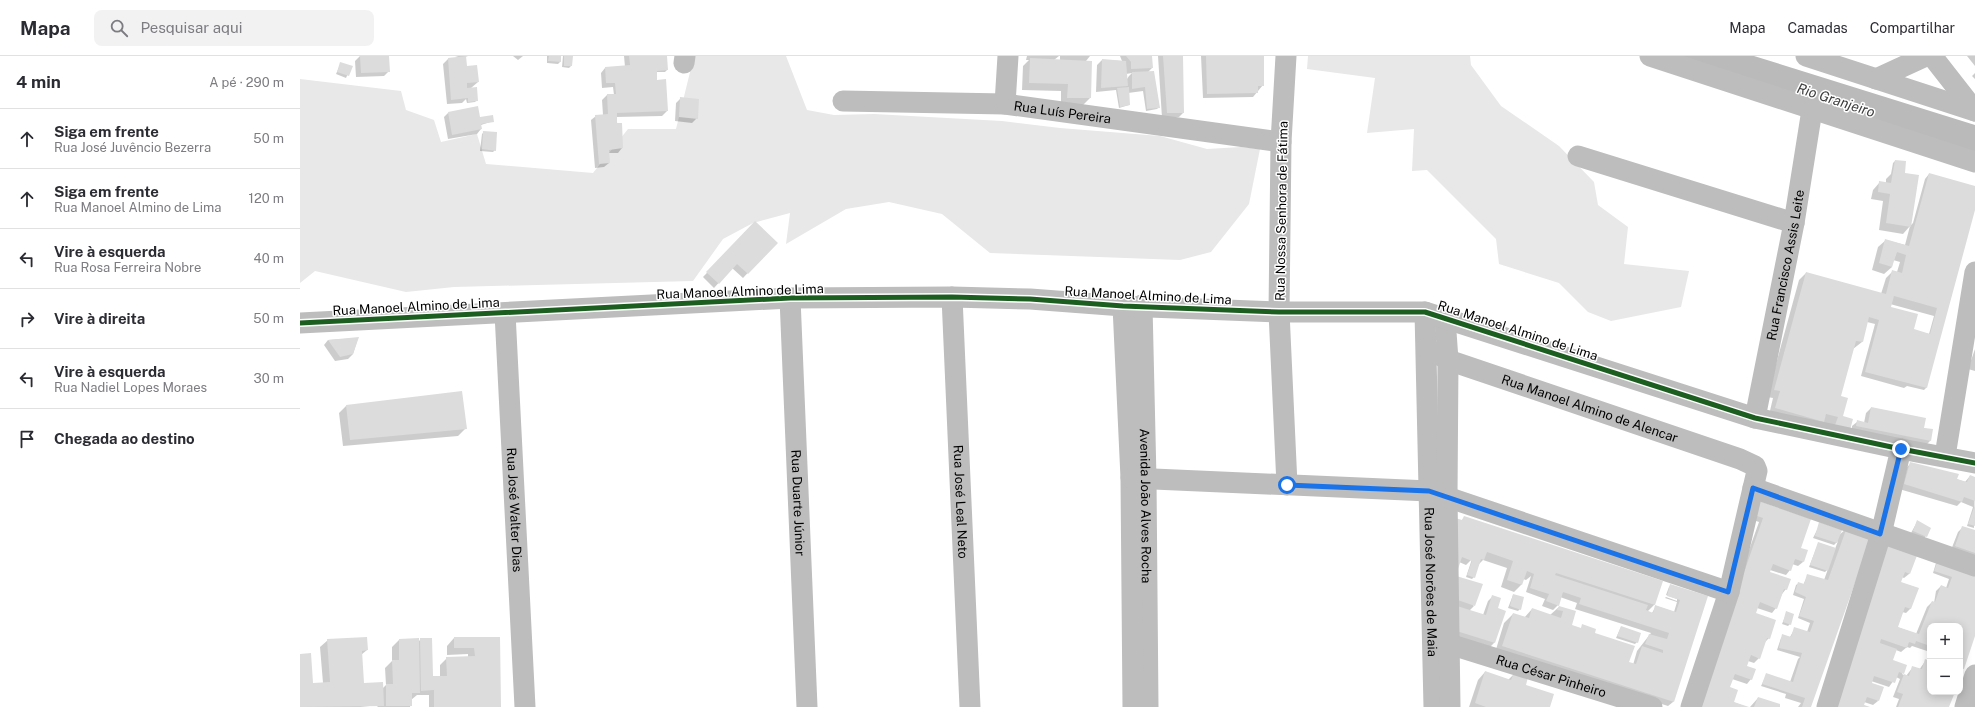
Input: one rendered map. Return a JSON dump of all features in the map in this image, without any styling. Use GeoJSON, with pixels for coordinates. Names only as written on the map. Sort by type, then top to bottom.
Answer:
{"type":"FeatureCollection","features":[{"type":"Feature","properties":{"kind":"street"},"geometry":{"type":"LineString","coordinates":[[1005,104],[1008,56]]}},
{"type":"Feature","properties":{"kind":"street","name":"Rua Nossa Senhora de Fátima"},"geometry":{"type":"LineString","coordinates":[[1286,56],[1281,142],[1279,312],[1287,485]]}},
{"type":"Feature","properties":{"kind":"street"},"geometry":{"type":"LineString","coordinates":[[1650,56],[1975,162]]}},
{"type":"Feature","properties":{"kind":"street"},"geometry":{"type":"LineString","coordinates":[[1806,56],[1975,111]]}},
{"type":"Feature","properties":{"kind":"street"},"geometry":{"type":"LineString","coordinates":[[1876,79],[1926,56]]}},
{"type":"Feature","properties":{"kind":"street"},"geometry":{"type":"LineString","coordinates":[[1932,56],[1975,111]]}},
{"type":"Feature","properties":{"kind":"street","name":"Rua Luís Pereira"},"geometry":{"type":"LineString","coordinates":[[843,101],[1005,104],[1281,142]]}},
{"type":"Feature","properties":{"kind":"street","name":"Rua Francisco Assis Leite"},"geometry":{"type":"LineString","coordinates":[[1755,418],[1794,223],[1812,110]]}},
{"type":"Feature","properties":{"kind":"street"},"geometry":{"type":"LineString","coordinates":[[1578,156],[1794,223]]}},
{"type":"Feature","properties":{"kind":"street"},"geometry":{"type":"LineString","coordinates":[[1945,456],[1975,272]]}},
{"type":"Feature","properties":{"kind":"street","name":"Rua Manoel Almino de Lima"},"geometry":{"type":"LineString","coordinates":[[300,323],[790,298],[952,297],[1030,299],[1279,312],[1425,312],[1755,418],[1975,463]]}},
{"type":"Feature","properties":{"kind":"street","name":"Rua José Leal Neto"},"geometry":{"type":"LineString","coordinates":[[952,297],[970,707]]}},
{"type":"Feature","properties":{"kind":"street","name":"Rua Duarte Júnior"},"geometry":{"type":"LineString","coordinates":[[790,298],[807,707]]}},
{"type":"Feature","properties":{"kind":"street","name":"Avenida João Alves Rocha"},"geometry":{"type":"LineString","coordinates":[[1133,305],[1139,478],[1140,571],[1140,646],[1133,707]]}},
{"type":"Feature","properties":{"kind":"street","name":"Rua José Norões de Maia"},"geometry":{"type":"LineString","coordinates":[[1425,312],[1426,348],[1449,644],[1450,707]]}},
{"type":"Feature","properties":{"kind":"street","name":"Rua José Walter Dias"},"geometry":{"type":"LineString","coordinates":[[505,313],[525,707]]}},
{"type":"Feature","properties":{"kind":"street","name":"Rua José Norões de Maia"},"geometry":{"type":"LineString","coordinates":[[1434,707],[1438,494],[1448,360],[1445,318]]}},
{"type":"Feature","properties":{"kind":"street","name":"Rua Manoel Almino de Alencar"},"geometry":{"type":"LineString","coordinates":[[1426,348],[1448,360],[1740,459],[1755,466],[1757,471],[1753,488]]}},
{"type":"Feature","properties":{"kind":"street"},"geometry":{"type":"LineString","coordinates":[[1826,707],[1880,534],[1901,449]]}},
{"type":"Feature","properties":{"kind":"street"},"geometry":{"type":"LineString","coordinates":[[1139,478],[1438,494],[1728,592]]}},
{"type":"Feature","properties":{"kind":"street"},"geometry":{"type":"LineString","coordinates":[[1691,707],[1728,592],[1753,488],[1880,534],[1975,566]]}},
{"type":"Feature","properties":{"kind":"street","name":"Rua César Pinheiro"},"geometry":{"type":"LineString","coordinates":[[1449,644],[1652,707]]}},
{"type":"Feature","properties":{"kind":"street","name":"Avenida João Alves Rocha"},"geometry":{"type":"LineString","coordinates":[[1140,646],[1148,707]]}},
{"type":"Feature","properties":{"kind":"street"},"geometry":{"type":"LineString","coordinates":[[1965,707],[1975,675]]}},
{"type":"Feature","properties":{"kind":"shaded area"},"geometry":{"type":"Polygon","coordinates":[[[694,56],[786,56],[807,110],[834,115],[874,114],[1002,121],[1060,128],[1160,136],[1207,149],[1241,147],[1260,149],[1249,204],[1211,252],[1180,260],[990,253],[942,214],[889,202],[846,209],[786,244],[790,213],[753,223],[723,239],[693,281],[454,287],[406,292],[315,271],[300,283],[300,79],[401,91],[406,110],[434,120],[441,142],[477,134],[486,164],[593,173],[628,129],[676,129],[694,56]]]}},
{"type":"Feature","properties":{"kind":"shaded area"},"geometry":{"type":"Polygon","coordinates":[[[1308,56],[1470,56],[1471,65],[1501,106],[1559,146],[1594,182],[1598,205],[1628,227],[1624,264],[1689,271],[1681,307],[1611,321],[1588,312],[1559,283],[1499,264],[1496,239],[1427,170],[1412,171],[1414,129],[1367,133],[1375,78],[1307,69],[1308,56]]]}},
{"type":"Feature","properties":{"kind":"water","name":"Rio Granjeiro"},"geometry":{"type":"Polygon","coordinates":[[[1669,56],[1754,56],[1975,125],[1975,155],[1669,56]]]}},
{"type":"Feature","properties":{"kind":"building"},"geometry":{"type":"Polygon","coordinates":[[[360,56],[389,56],[390,72],[361,73],[360,56]]]}},
{"type":"Feature","properties":{"kind":"building"},"geometry":{"type":"Polygon","coordinates":[[[466,56],[467,66],[477,65],[479,82],[467,83],[467,88],[477,87],[478,101],[468,102],[468,98],[451,100],[448,58],[466,56]]]}},
{"type":"Feature","properties":{"kind":"building"},"geometry":{"type":"Polygon","coordinates":[[[549,56],[561,56],[561,62],[548,61],[549,56]]]}},
{"type":"Feature","properties":{"kind":"building"},"geometry":{"type":"Polygon","coordinates":[[[564,56],[573,56],[572,66],[564,66],[564,56]]]}},
{"type":"Feature","properties":{"kind":"building"},"geometry":{"type":"Polygon","coordinates":[[[629,56],[667,56],[668,70],[657,71],[657,80],[666,79],[668,111],[617,113],[617,123],[622,123],[623,148],[609,150],[610,163],[599,164],[595,115],[608,114],[607,94],[616,94],[615,83],[606,83],[605,67],[630,65],[629,56]]]}},
{"type":"Feature","properties":{"kind":"building"},"geometry":{"type":"Polygon","coordinates":[[[1126,56],[1152,56],[1153,68],[1131,69],[1131,62],[1126,56]]]}},
{"type":"Feature","properties":{"kind":"building"},"geometry":{"type":"Polygon","coordinates":[[[1163,56],[1183,56],[1184,113],[1167,113],[1163,56]]]}},
{"type":"Feature","properties":{"kind":"building"},"geometry":{"type":"Polygon","coordinates":[[[1206,56],[1264,56],[1264,86],[1258,86],[1258,93],[1207,94],[1206,56]]]}},
{"type":"Feature","properties":{"kind":"building"},"geometry":{"type":"Polygon","coordinates":[[[1030,58],[1092,61],[1091,98],[1067,98],[1068,84],[1029,83],[1030,58]]]}},
{"type":"Feature","properties":{"kind":"building"},"geometry":{"type":"Polygon","coordinates":[[[1102,59],[1126,61],[1128,86],[1101,88],[1102,59]]]}},
{"type":"Feature","properties":{"kind":"building"},"geometry":{"type":"Polygon","coordinates":[[[340,62],[353,66],[349,76],[337,72],[340,62]]]}},
{"type":"Feature","properties":{"kind":"building"},"geometry":{"type":"Polygon","coordinates":[[[1154,71],[1160,108],[1147,109],[1145,87],[1132,89],[1132,72],[1154,71]]]}},
{"type":"Feature","properties":{"kind":"building"},"geometry":{"type":"Polygon","coordinates":[[[1129,87],[1130,105],[1120,107],[1117,88],[1129,87]]]}},
{"type":"Feature","properties":{"kind":"building"},"geometry":{"type":"Polygon","coordinates":[[[680,97],[699,99],[698,119],[679,117],[680,97]]]}},
{"type":"Feature","properties":{"kind":"building"},"geometry":{"type":"Polygon","coordinates":[[[478,106],[480,117],[493,115],[494,122],[481,124],[482,129],[452,135],[448,112],[478,106]]]}},
{"type":"Feature","properties":{"kind":"building"},"geometry":{"type":"Polygon","coordinates":[[[483,131],[497,132],[496,151],[482,149],[483,131]]]}},
{"type":"Feature","properties":{"kind":"building"},"geometry":{"type":"Polygon","coordinates":[[[1895,160],[1906,161],[1905,173],[1919,175],[1911,227],[1886,223],[1890,194],[1878,192],[1879,181],[1891,183],[1895,160]]]}},
{"type":"Feature","properties":{"kind":"building"},"geometry":{"type":"Polygon","coordinates":[[[1929,173],[1975,186],[1975,210],[1927,388],[1865,372],[1879,320],[1869,317],[1863,342],[1856,341],[1841,396],[1848,398],[1843,416],[1853,419],[1850,430],[1835,425],[1838,417],[1826,414],[1824,422],[1775,408],[1780,391],[1774,390],[1806,272],[1886,294],[1892,270],[1902,273],[1906,255],[1897,252],[1892,267],[1879,263],[1885,239],[1909,246],[1929,173]],[[1894,296],[1891,307],[1918,314],[1914,329],[1930,334],[1937,308],[1894,296]]]}},
{"type":"Feature","properties":{"kind":"building"},"geometry":{"type":"Polygon","coordinates":[[[755,221],[778,243],[748,274],[737,264],[719,284],[706,272],[755,221]]]}},
{"type":"Feature","properties":{"kind":"building"},"geometry":{"type":"Polygon","coordinates":[[[359,337],[353,354],[340,357],[328,340],[359,337]]]}},
{"type":"Feature","properties":{"kind":"building"},"geometry":{"type":"Polygon","coordinates":[[[462,391],[467,429],[350,440],[346,405],[462,391]]]}},
{"type":"Feature","properties":{"kind":"building"},"geometry":{"type":"Polygon","coordinates":[[[1871,407],[1926,418],[1924,428],[1933,429],[1931,441],[1856,426],[1857,420],[1868,423],[1871,407]]]}},
{"type":"Feature","properties":{"kind":"building"},"geometry":{"type":"Polygon","coordinates":[[[1910,462],[1959,474],[1957,479],[1967,482],[1970,475],[1975,477],[1975,501],[1964,497],[1962,502],[1904,484],[1910,462]]]}},
{"type":"Feature","properties":{"kind":"building"},"geometry":{"type":"Polygon","coordinates":[[[1759,501],[1811,519],[1801,548],[1808,550],[1804,562],[1795,559],[1791,571],[1773,564],[1770,572],[1791,579],[1787,590],[1784,589],[1777,609],[1760,602],[1756,613],[1776,620],[1770,639],[1767,638],[1760,659],[1751,655],[1747,666],[1756,669],[1752,680],[1735,674],[1730,687],[1738,690],[1734,702],[1749,707],[1697,707],[1763,518],[1754,515],[1759,501]]]}},
{"type":"Feature","properties":{"kind":"building"},"geometry":{"type":"Polygon","coordinates":[[[1975,505],[1975,526],[1968,524],[1975,505]]]}},
{"type":"Feature","properties":{"kind":"building"},"geometry":{"type":"Polygon","coordinates":[[[1464,516],[1663,581],[1655,605],[1676,612],[1680,600],[1667,596],[1670,584],[1708,596],[1674,702],[1502,646],[1513,613],[1529,618],[1532,608],[1561,618],[1563,611],[1557,610],[1559,606],[1546,601],[1549,594],[1530,588],[1534,574],[1527,571],[1522,585],[1507,580],[1513,561],[1487,552],[1484,560],[1481,559],[1475,578],[1467,575],[1472,561],[1462,557],[1457,572],[1452,517],[1462,520],[1464,516]],[[1556,573],[1555,575],[1648,605],[1646,610],[1653,613],[1655,605],[1556,573]],[[1563,592],[1559,606],[1576,611],[1572,625],[1581,628],[1582,624],[1596,629],[1595,633],[1635,646],[1629,662],[1636,664],[1642,646],[1663,653],[1663,650],[1645,644],[1649,634],[1667,639],[1669,633],[1579,604],[1581,598],[1563,592]]]}},
{"type":"Feature","properties":{"kind":"building"},"geometry":{"type":"Polygon","coordinates":[[[1917,520],[1931,528],[1927,537],[1913,531],[1917,520]]]}},
{"type":"Feature","properties":{"kind":"building"},"geometry":{"type":"Polygon","coordinates":[[[1819,522],[1842,530],[1837,543],[1815,536],[1819,522]]]}},
{"type":"Feature","properties":{"kind":"building"},"geometry":{"type":"Polygon","coordinates":[[[1962,526],[1975,530],[1975,553],[1955,546],[1962,526]]]}},
{"type":"Feature","properties":{"kind":"building"},"geometry":{"type":"Polygon","coordinates":[[[1847,527],[1872,535],[1811,707],[1802,707],[1805,698],[1762,684],[1766,673],[1793,682],[1802,653],[1779,648],[1782,634],[1791,637],[1794,627],[1810,632],[1814,621],[1799,616],[1806,597],[1795,592],[1798,582],[1804,584],[1807,574],[1828,580],[1847,527]]]}},
{"type":"Feature","properties":{"kind":"building"},"geometry":{"type":"Polygon","coordinates":[[[1818,542],[1836,548],[1828,571],[1810,565],[1818,542]]]}},
{"type":"Feature","properties":{"kind":"building"},"geometry":{"type":"Polygon","coordinates":[[[1888,542],[1918,553],[1910,574],[1905,572],[1901,582],[1919,588],[1911,609],[1905,607],[1898,627],[1919,634],[1932,601],[1935,602],[1941,585],[1948,588],[1952,577],[1934,571],[1938,560],[1975,573],[1975,636],[1964,669],[1963,623],[1927,623],[1927,645],[1916,641],[1915,644],[1909,642],[1907,648],[1881,639],[1880,643],[1897,649],[1893,660],[1907,665],[1904,674],[1899,672],[1895,683],[1874,676],[1872,683],[1884,687],[1879,701],[1867,697],[1864,705],[1870,707],[1835,707],[1888,542]]]}},
{"type":"Feature","properties":{"kind":"building"},"geometry":{"type":"Polygon","coordinates":[[[1453,575],[1483,584],[1475,606],[1446,596],[1453,575]]]}},
{"type":"Feature","properties":{"kind":"building"},"geometry":{"type":"Polygon","coordinates":[[[1513,594],[1524,597],[1521,610],[1510,606],[1513,594]]]}},
{"type":"Feature","properties":{"kind":"building"},"geometry":{"type":"Polygon","coordinates":[[[1492,595],[1501,598],[1498,608],[1506,611],[1495,643],[1450,629],[1457,606],[1486,615],[1492,595]]]}},
{"type":"Feature","properties":{"kind":"building"},"geometry":{"type":"Polygon","coordinates":[[[1786,611],[1794,614],[1791,625],[1783,622],[1786,611]]]}},
{"type":"Feature","properties":{"kind":"building"},"geometry":{"type":"Polygon","coordinates":[[[1621,626],[1641,633],[1638,643],[1617,636],[1621,626]]]}},
{"type":"Feature","properties":{"kind":"building"},"geometry":{"type":"Polygon","coordinates":[[[367,637],[368,650],[362,651],[364,683],[383,682],[384,706],[300,707],[300,654],[311,653],[313,683],[330,682],[327,639],[367,637]]]}},
{"type":"Feature","properties":{"kind":"building"},"geometry":{"type":"Polygon","coordinates":[[[454,637],[500,637],[501,707],[434,707],[434,690],[421,691],[420,638],[432,638],[433,676],[447,676],[446,657],[475,656],[474,648],[454,648],[454,637]]]}},
{"type":"Feature","properties":{"kind":"building"},"geometry":{"type":"Polygon","coordinates":[[[419,638],[420,693],[412,693],[412,706],[386,706],[386,684],[393,684],[392,660],[399,660],[399,639],[419,638]]]}},
{"type":"Feature","properties":{"kind":"building"},"geometry":{"type":"Polygon","coordinates":[[[1925,659],[1927,660],[1927,695],[1954,695],[1949,707],[1898,707],[1903,694],[1897,692],[1904,674],[1909,676],[1912,666],[1922,669],[1925,659]]]}},
{"type":"Feature","properties":{"kind":"building"},"geometry":{"type":"Polygon","coordinates":[[[1485,671],[1511,680],[1514,673],[1528,677],[1526,685],[1554,694],[1550,707],[1486,707],[1475,703],[1485,671]]]}},
{"type":"Feature","properties":{"kind":"building"},"geometry":{"type":"Polygon","coordinates":[[[1758,697],[1780,704],[1780,707],[1754,707],[1758,697]]]}},
{"type":"Feature","properties":{"kind":"cycle path"},"geometry":{"type":"LineString","coordinates":[[300,323],[790,298],[952,297],[1030,299],[1123,306],[1279,312],[1425,312],[1755,418],[1975,463]]}},
{"type":"Feature","properties":{"kind":"route"},"geometry":{"type":"LineString","coordinates":[[1287,485],[1429,491],[1728,592],[1753,488],[1880,534],[1901,449]]}}]}
